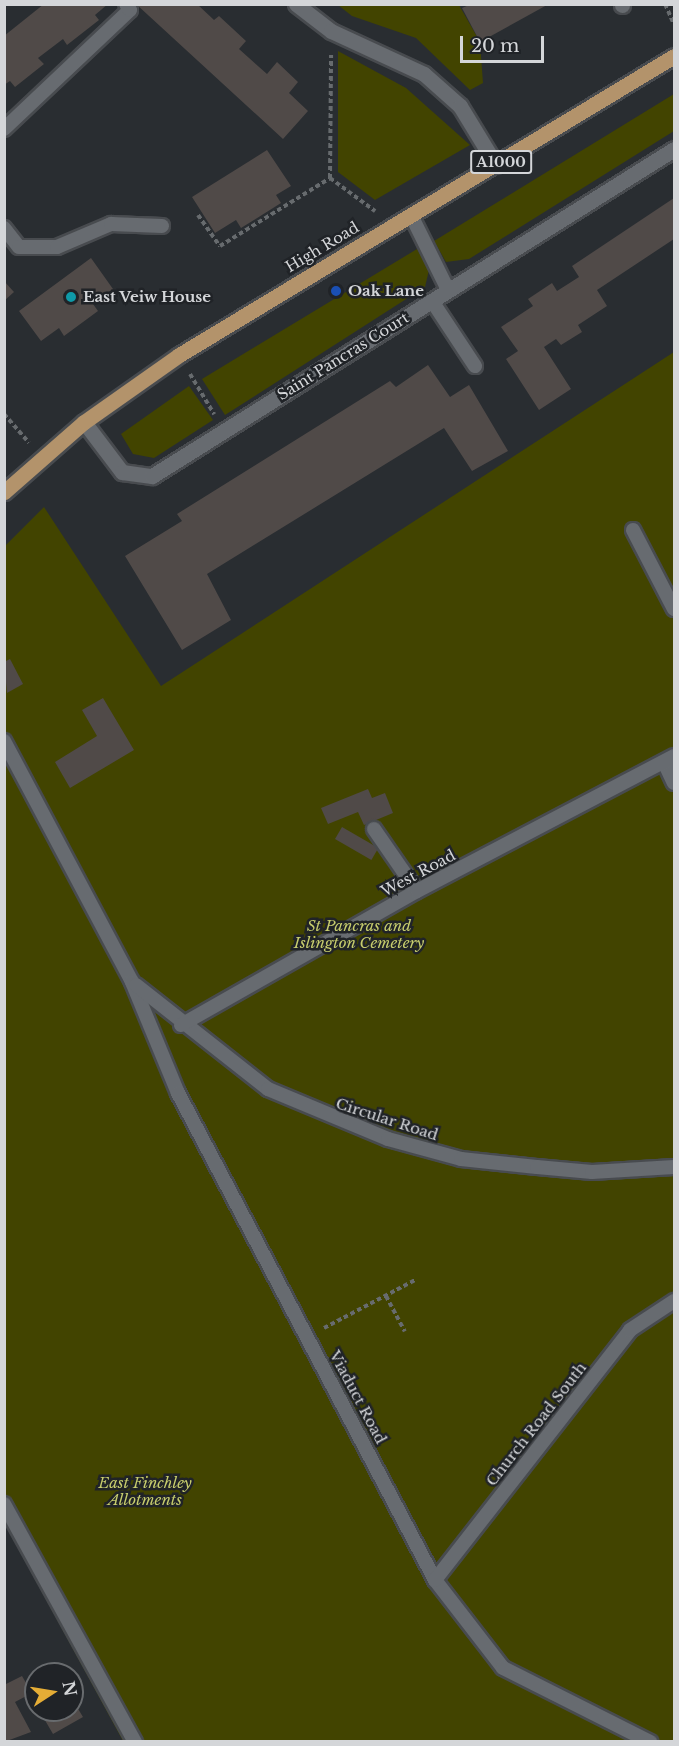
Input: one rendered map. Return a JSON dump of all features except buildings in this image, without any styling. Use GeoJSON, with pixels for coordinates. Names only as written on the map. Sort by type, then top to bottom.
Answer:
{"type":"FeatureCollection","features":[{"type":"Feature","properties":{"kind":"main road","name":"High Road"},"geometry":{"type":"LineString","coordinates":[[4,492],[41,457],[84,422],[179,355],[675,56]]}},
{"type":"Feature","properties":{"kind":"street"},"geometry":{"type":"LineString","coordinates":[[296,4],[331,30],[424,74],[460,106],[496,165]]}},
{"type":"Feature","properties":{"kind":"street","name":"Saint Pancras Court"},"geometry":{"type":"LineString","coordinates":[[84,422],[122,472],[152,476],[675,149]]}},
{"type":"Feature","properties":{"kind":"lane"},"geometry":{"type":"LineString","coordinates":[[4,129],[130,9],[126,4]]}},
{"type":"Feature","properties":{"kind":"lane"},"geometry":{"type":"LineString","coordinates":[[411,215],[448,290]]}},
{"type":"Feature","properties":{"kind":"lane"},"geometry":{"type":"LineString","coordinates":[[4,228],[19,247],[57,247],[111,224],[162,226]]}},
{"type":"Feature","properties":{"kind":"lane"},"geometry":{"type":"LineString","coordinates":[[432,301],[475,366]]}},
{"type":"Feature","properties":{"kind":"lane"},"geometry":{"type":"LineString","coordinates":[[633,530],[675,609]]}},
{"type":"Feature","properties":{"kind":"lane"},"geometry":{"type":"LineString","coordinates":[[4,741],[132,982]]}},
{"type":"Feature","properties":{"kind":"lane"},"geometry":{"type":"LineString","coordinates":[[669,759],[675,783]]}},
{"type":"Feature","properties":{"kind":"lane","name":"West Road"},"geometry":{"type":"LineString","coordinates":[[181,1026],[417,891],[669,759]]}},
{"type":"Feature","properties":{"kind":"lane"},"geometry":{"type":"LineString","coordinates":[[374,829],[417,891]]}},
{"type":"Feature","properties":{"kind":"lane","name":"Circular Road"},"geometry":{"type":"LineString","coordinates":[[132,982],[181,1026],[268,1089],[388,1139],[461,1159],[526,1166],[592,1172],[675,1167]]}},
{"type":"Feature","properties":{"kind":"lane","name":"Viaduct Road"},"geometry":{"type":"LineString","coordinates":[[132,982],[178,1093],[435,1580],[503,1668],[651,1742]]}},
{"type":"Feature","properties":{"kind":"lane","name":"Church Road South"},"geometry":{"type":"LineString","coordinates":[[435,1580],[630,1330],[675,1302]]}},
{"type":"Feature","properties":{"kind":"lane"},"geometry":{"type":"LineString","coordinates":[[4,1504],[135,1742]]}},
{"type":"Feature","properties":{"kind":"path"},"geometry":{"type":"LineString","coordinates":[[666,4],[675,24]]}},
{"type":"Feature","properties":{"kind":"path"},"geometry":{"type":"LineString","coordinates":[[330,178],[331,30]]}},
{"type":"Feature","properties":{"kind":"path"},"geometry":{"type":"LineString","coordinates":[[198,215],[220,246],[330,178]]}},
{"type":"Feature","properties":{"kind":"path"},"geometry":{"type":"LineString","coordinates":[[330,178],[393,225]]}},
{"type":"Feature","properties":{"kind":"path"},"geometry":{"type":"LineString","coordinates":[[179,355],[224,430]]}},
{"type":"Feature","properties":{"kind":"path"},"geometry":{"type":"LineString","coordinates":[[4,414],[41,457]]}},
{"type":"Feature","properties":{"kind":"path"},"geometry":{"type":"LineString","coordinates":[[308,1337],[415,1280]]}},
{"type":"Feature","properties":{"kind":"path"},"geometry":{"type":"LineString","coordinates":[[386,1296],[405,1331]]}},
{"type":"Feature","properties":{"kind":"green space"},"geometry":{"type":"Polygon","coordinates":[[[338,5],[459,5],[480,42],[483,83],[470,90],[416,38],[352,16],[338,5]]]}},
{"type":"Feature","properties":{"kind":"green space"},"geometry":{"type":"Polygon","coordinates":[[[338,51],[406,88],[470,145],[375,200],[338,172],[338,51]]]}},
{"type":"Feature","properties":{"kind":"green space"},"geometry":{"type":"Polygon","coordinates":[[[674,94],[674,131],[469,259],[446,262],[434,241],[674,94]]]}},
{"type":"Feature","properties":{"kind":"green space"},"geometry":{"type":"Polygon","coordinates":[[[417,249],[429,270],[425,287],[225,415],[202,379],[417,249]]]}},
{"type":"Feature","properties":{"kind":"green space","name":"St Pancras and Islington Cemetery"},"geometry":{"type":"Polygon","coordinates":[[[674,352],[674,1741],[123,1741],[84,1669],[84,1662],[80,1662],[5,1524],[4,547],[44,507],[161,686],[674,352]]]}},
{"type":"Feature","properties":{"kind":"green space"},"geometry":{"type":"Polygon","coordinates":[[[189,386],[213,420],[154,458],[133,454],[121,434],[189,386]]]}},
{"type":"Feature","properties":{"kind":"place","name":"Oak Lane"},"geometry":{"type":"Point","coordinates":[336,291]}},
{"type":"Feature","properties":{"kind":"place","name":"East Veiw House"},"geometry":{"type":"Point","coordinates":[71,297]}},
{"type":"Feature","properties":{"kind":"park label","name":"East Finchley Allotments"},"geometry":{"type":"Point","coordinates":[145,1490]}}]}
